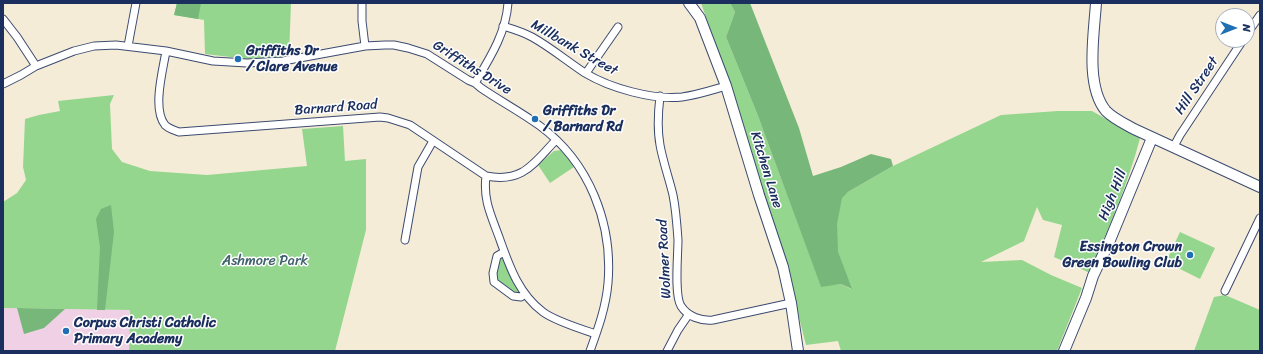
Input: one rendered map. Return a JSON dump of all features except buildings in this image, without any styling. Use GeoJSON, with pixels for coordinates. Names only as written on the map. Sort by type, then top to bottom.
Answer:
{"type":"FeatureCollection","features":[{"type":"Feature","properties":{"kind":"street"},"geometry":{"type":"LineString","coordinates":[[128,46],[136,3]]}},
{"type":"Feature","properties":{"kind":"street"},"geometry":{"type":"LineString","coordinates":[[362,3],[362,21],[365,46]]}},
{"type":"Feature","properties":{"kind":"street"},"geometry":{"type":"LineString","coordinates":[[475,83],[494,52],[503,26],[508,3]]}},
{"type":"Feature","properties":{"kind":"street","name":"Kitchen Lane"},"geometry":{"type":"LineString","coordinates":[[689,3],[700,18],[726,86],[758,195],[783,267],[791,303],[798,351]]}},
{"type":"Feature","properties":{"kind":"street"},"geometry":{"type":"LineString","coordinates":[[1096,3],[1093,80],[1098,96],[1110,115],[1152,138],[1260,187]]}},
{"type":"Feature","properties":{"kind":"street"},"geometry":{"type":"LineString","coordinates":[[3,19],[36,66]]}},
{"type":"Feature","properties":{"kind":"street","name":"Millbank Street"},"geometry":{"type":"LineString","coordinates":[[503,26],[518,30],[533,37],[586,73],[621,89],[660,96],[682,97],[726,86]]}},
{"type":"Feature","properties":{"kind":"street"},"geometry":{"type":"LineString","coordinates":[[586,73],[618,27]]}},
{"type":"Feature","properties":{"kind":"street","name":"Griffiths Drive"},"geometry":{"type":"LineString","coordinates":[[3,84],[21,76],[36,66],[74,51],[94,46],[128,46],[166,51],[213,61],[262,63],[302,59],[365,46],[394,45],[417,50],[434,58],[475,83],[540,126],[569,153],[590,185],[599,205],[604,225],[608,258],[608,283],[604,306],[590,351]]}},
{"type":"Feature","properties":{"kind":"street","name":"Hill Street"},"geometry":{"type":"LineString","coordinates":[[1173,148],[1238,48]]}},
{"type":"Feature","properties":{"kind":"street","name":"Barnard Road"},"geometry":{"type":"LineString","coordinates":[[166,51],[159,98],[160,113],[164,124],[171,129],[179,132],[380,117],[388,118],[410,125],[486,176]]}},
{"type":"Feature","properties":{"kind":"street","name":"Wolmer Road"},"geometry":{"type":"LineString","coordinates":[[660,96],[658,121],[660,144],[673,196],[678,241],[678,297],[681,307],[698,319],[713,320],[791,303]]}},
{"type":"Feature","properties":{"kind":"street","name":"High Hill"},"geometry":{"type":"LineString","coordinates":[[1064,351],[1093,276],[1110,240],[1152,138]]}},
{"type":"Feature","properties":{"kind":"street"},"geometry":{"type":"LineString","coordinates":[[405,240],[418,168],[433,140]]}},
{"type":"Feature","properties":{"kind":"street"},"geometry":{"type":"LineString","coordinates":[[556,140],[531,167],[520,174],[496,178],[486,176],[485,194],[489,211],[513,276],[525,294],[534,305],[544,313],[596,334]]}},
{"type":"Feature","properties":{"kind":"street"},"geometry":{"type":"LineString","coordinates":[[1224,291],[1260,218]]}},
{"type":"Feature","properties":{"kind":"street"},"geometry":{"type":"LineString","coordinates":[[504,252],[497,256],[493,273],[494,282],[513,296],[521,297],[525,294]]}},
{"type":"Feature","properties":{"kind":"street"},"geometry":{"type":"LineString","coordinates":[[667,351],[689,314]]}},
{"type":"Feature","properties":{"kind":"shaded area","name":"Corpus Christi Catholic Primary Academy"},"geometry":{"type":"Polygon","coordinates":[[[3,308],[130,310],[129,351],[3,351],[3,308]]]}},
{"type":"Feature","properties":{"kind":"green space"},"geometry":{"type":"Polygon","coordinates":[[[177,3],[291,3],[289,56],[247,59],[205,54],[204,20],[174,15],[177,3]]]}},
{"type":"Feature","properties":{"kind":"green space"},"geometry":{"type":"Polygon","coordinates":[[[177,3],[201,3],[198,19],[174,15],[177,3]]]}},
{"type":"Feature","properties":{"kind":"green space"},"geometry":{"type":"Polygon","coordinates":[[[701,3],[730,3],[735,12],[726,37],[758,116],[821,286],[841,284],[851,289],[838,251],[828,207],[848,192],[893,166],[1001,115],[1058,111],[1092,111],[1140,138],[1124,190],[1090,273],[1054,257],[1062,225],[1043,220],[1037,207],[1024,241],[981,262],[1022,260],[1051,275],[1082,288],[1057,351],[841,351],[838,341],[806,345],[780,243],[753,167],[744,127],[701,3]]]}},
{"type":"Feature","properties":{"kind":"green space"},"geometry":{"type":"Polygon","coordinates":[[[730,3],[750,3],[799,128],[813,176],[841,167],[871,154],[891,159],[893,166],[848,192],[842,198],[837,224],[838,251],[852,289],[841,284],[821,287],[758,116],[726,37],[735,12],[730,3]]]}},
{"type":"Feature","properties":{"kind":"green space","name":"Ashmore Park"},"geometry":{"type":"Polygon","coordinates":[[[114,95],[110,104],[112,149],[122,162],[150,171],[207,175],[307,166],[302,129],[343,126],[345,161],[366,159],[366,230],[335,351],[129,351],[130,310],[3,308],[3,202],[17,193],[26,180],[23,167],[25,119],[60,111],[58,101],[114,95]]]}},
{"type":"Feature","properties":{"kind":"green space"},"geometry":{"type":"Polygon","coordinates":[[[561,150],[574,167],[550,183],[538,165],[554,151],[561,150]]]}},
{"type":"Feature","properties":{"kind":"green space"},"geometry":{"type":"Polygon","coordinates":[[[111,205],[114,232],[105,310],[97,310],[100,247],[96,219],[101,209],[111,205]]]}},
{"type":"Feature","properties":{"kind":"green space","name":"Essington Crown Green Bowling Club"},"geometry":{"type":"Polygon","coordinates":[[[1180,232],[1215,248],[1200,279],[1166,262],[1180,232]]]}},
{"type":"Feature","properties":{"kind":"green space"},"geometry":{"type":"Polygon","coordinates":[[[502,258],[519,291],[516,294],[496,280],[499,260],[502,258]]]}},
{"type":"Feature","properties":{"kind":"green space"},"geometry":{"type":"Polygon","coordinates":[[[1225,295],[1260,310],[1260,351],[1194,351],[1214,297],[1225,295]]]}},
{"type":"Feature","properties":{"kind":"green space"},"geometry":{"type":"Polygon","coordinates":[[[17,308],[65,309],[44,328],[24,334],[17,308]]]}},
{"type":"Feature","properties":{"kind":"place","name":"Griffiths Dr / Clare Avenue"},"geometry":{"type":"Point","coordinates":[238,59]}},
{"type":"Feature","properties":{"kind":"place","name":"Griffiths Dr / Barnard Rd"},"geometry":{"type":"Point","coordinates":[535,119]}},
{"type":"Feature","properties":{"kind":"place","name":"Essington Crown Green Bowling Club"},"geometry":{"type":"Point","coordinates":[1190,255]}},
{"type":"Feature","properties":{"kind":"place","name":"Corpus Christi Catholic Primary Academy"},"geometry":{"type":"Point","coordinates":[66,331]}}]}
